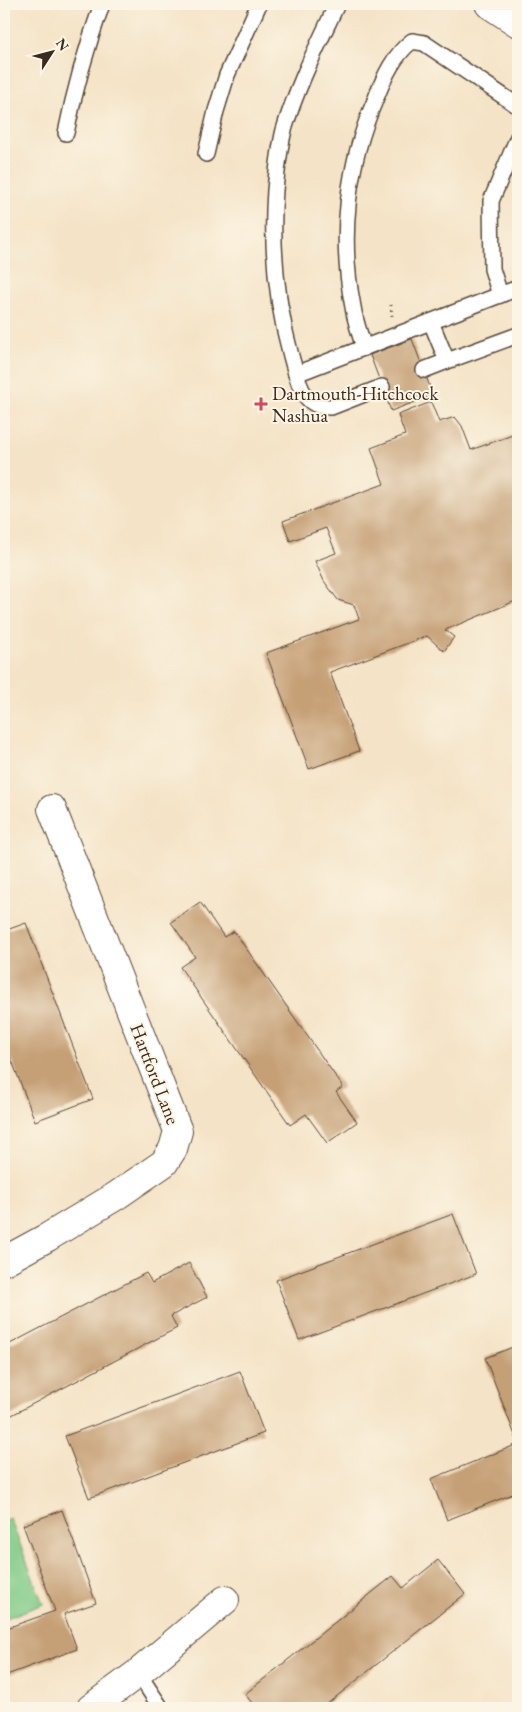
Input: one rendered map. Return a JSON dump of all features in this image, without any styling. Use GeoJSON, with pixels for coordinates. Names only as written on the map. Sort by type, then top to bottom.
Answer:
{"type":"FeatureCollection","features":[{"type":"Feature","properties":{"kind":"street"},"geometry":{"type":"LineString","coordinates":[[489,4],[518,23]]}},
{"type":"Feature","properties":{"kind":"street","name":"Hartford Lane"},"geometry":{"type":"LineString","coordinates":[[4,1261],[107,1201],[164,1163],[173,1149],[178,1131],[52,809]]}},
{"type":"Feature","properties":{"kind":"street"},"geometry":{"type":"LineString","coordinates":[[91,1708],[138,1673],[225,1600]]}},
{"type":"Feature","properties":{"kind":"lane"},"geometry":{"type":"LineString","coordinates":[[66,133],[73,97],[85,53],[102,4]]}},
{"type":"Feature","properties":{"kind":"lane"},"geometry":{"type":"LineString","coordinates":[[206,154],[227,75],[259,4]]}},
{"type":"Feature","properties":{"kind":"lane"},"geometry":{"type":"LineString","coordinates":[[337,4],[299,88],[284,131],[277,165],[273,235],[275,267],[282,323],[302,391],[312,404],[331,407],[382,387]]}},
{"type":"Feature","properties":{"kind":"lane"},"geometry":{"type":"LineString","coordinates":[[364,348],[353,307],[346,257],[346,217],[358,146],[383,80],[401,50],[412,41],[424,43],[518,106]]}},
{"type":"Feature","properties":{"kind":"lane"},"geometry":{"type":"LineString","coordinates":[[500,295],[492,269],[491,201],[518,137]]}},
{"type":"Feature","properties":{"kind":"lane"},"geometry":{"type":"LineString","coordinates":[[296,374],[518,288]]}},
{"type":"Feature","properties":{"kind":"lane"},"geometry":{"type":"LineString","coordinates":[[431,322],[447,361]]}},
{"type":"Feature","properties":{"kind":"lane"},"geometry":{"type":"LineString","coordinates":[[424,370],[518,335]]}},
{"type":"Feature","properties":{"kind":"lane"},"geometry":{"type":"LineString","coordinates":[[138,1673],[161,1708]]}},
{"type":"Feature","properties":{"kind":"green space"},"geometry":{"type":"Polygon","coordinates":[[[10,1518],[43,1604],[4,1619],[4,1520],[10,1518]]]}},
{"type":"Feature","properties":{"kind":"building"},"geometry":{"type":"Polygon","coordinates":[[[412,339],[433,395],[391,411],[370,355],[412,339]]]}},
{"type":"Feature","properties":{"kind":"building"},"geometry":{"type":"Polygon","coordinates":[[[431,402],[439,422],[455,417],[462,426],[471,450],[518,433],[518,600],[445,630],[454,637],[444,651],[427,636],[330,672],[359,751],[309,769],[266,653],[359,619],[354,605],[338,600],[324,581],[315,561],[336,553],[326,528],[290,541],[283,521],[384,484],[371,448],[405,435],[398,415],[431,402]]]}},
{"type":"Feature","properties":{"kind":"building"},"geometry":{"type":"Polygon","coordinates":[[[200,902],[224,937],[234,931],[343,1087],[336,1092],[357,1122],[327,1143],[306,1114],[290,1125],[180,967],[195,957],[171,922],[200,902]]]}},
{"type":"Feature","properties":{"kind":"building"},"geometry":{"type":"Polygon","coordinates":[[[26,923],[93,1099],[35,1121],[4,1040],[4,931],[26,923]]]}},
{"type":"Feature","properties":{"kind":"building"},"geometry":{"type":"Polygon","coordinates":[[[453,1214],[476,1274],[299,1340],[276,1280],[453,1214]]]}},
{"type":"Feature","properties":{"kind":"building"},"geometry":{"type":"Polygon","coordinates":[[[189,1263],[207,1297],[171,1316],[177,1328],[8,1417],[4,1409],[4,1347],[146,1273],[152,1283],[189,1263]]]}},
{"type":"Feature","properties":{"kind":"building"},"geometry":{"type":"Polygon","coordinates":[[[518,1345],[518,1443],[485,1358],[518,1345]]]}},
{"type":"Feature","properties":{"kind":"building"},"geometry":{"type":"Polygon","coordinates":[[[240,1371],[264,1433],[89,1498],[65,1436],[240,1371]]]}},
{"type":"Feature","properties":{"kind":"building"},"geometry":{"type":"Polygon","coordinates":[[[518,1444],[518,1492],[447,1520],[431,1479],[518,1444]]]}},
{"type":"Feature","properties":{"kind":"building"},"geometry":{"type":"Polygon","coordinates":[[[62,1510],[96,1603],[64,1614],[77,1649],[4,1676],[4,1629],[55,1611],[23,1525],[62,1510]]]}},
{"type":"Feature","properties":{"kind":"building"},"geometry":{"type":"Polygon","coordinates":[[[438,1560],[465,1594],[322,1708],[256,1708],[245,1694],[393,1576],[403,1588],[438,1560]]]}},
{"type":"Feature","properties":{"kind":"place","name":"Dartmouth-Hitchcock Nashua"},"geometry":{"type":"Point","coordinates":[261,404]}}]}
